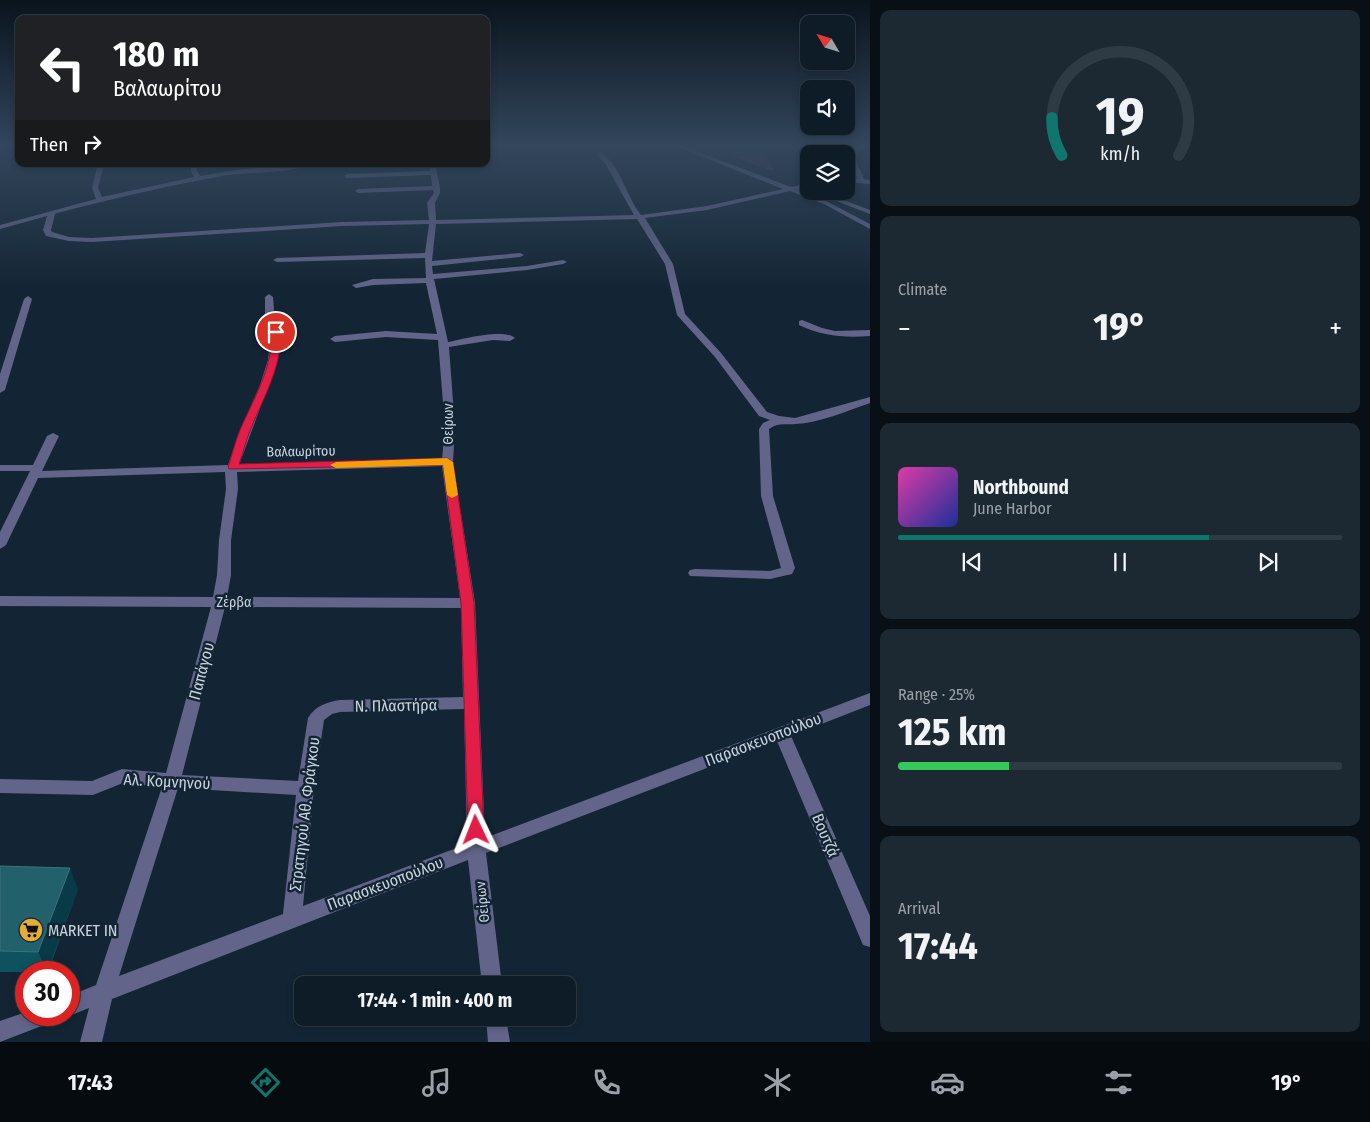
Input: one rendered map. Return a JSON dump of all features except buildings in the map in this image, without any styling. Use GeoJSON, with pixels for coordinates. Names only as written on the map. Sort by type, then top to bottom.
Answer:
{"type":"FeatureCollection","features":[{"type":"Feature","properties":{"kind":"street"},"geometry":{"type":"LineString","coordinates":[[97,194],[100,200]]}},
{"type":"Feature","properties":{"kind":"street"},"geometry":{"type":"LineString","coordinates":[[0,227],[128,194]]}},
{"type":"Feature","properties":{"kind":"street","name":"Θείρων"},"geometry":{"type":"LineString","coordinates":[[436,194],[431,203],[433,222],[429,269],[443,341],[450,428],[447,462],[468,603],[476,848],[491,976]]}},
{"type":"Feature","properties":{"kind":"street"},"geometry":{"type":"LineString","coordinates":[[624,194],[669,264],[681,315],[718,355],[757,408],[767,416],[780,420],[795,421],[822,415],[870,400]]}},
{"type":"Feature","properties":{"kind":"street"},"geometry":{"type":"LineString","coordinates":[[52,212],[47,228],[49,234],[85,240],[326,225],[639,216],[707,208],[767,194]]}},
{"type":"Feature","properties":{"kind":"street"},"geometry":{"type":"LineString","coordinates":[[804,194],[826,203],[870,227]]}},
{"type":"Feature","properties":{"kind":"street"},"geometry":{"type":"LineString","coordinates":[[839,200],[870,212]]}},
{"type":"Feature","properties":{"kind":"street"},"geometry":{"type":"LineString","coordinates":[[356,285],[429,269],[520,256]]}},
{"type":"Feature","properties":{"kind":"street"},"geometry":{"type":"LineString","coordinates":[[277,260],[429,269],[527,268],[563,262]]}},
{"type":"Feature","properties":{"kind":"street","name":"Παπάγου"},"geometry":{"type":"LineString","coordinates":[[91,1042],[104,992],[172,781],[219,602],[224,574],[225,540],[232,489],[230,476],[244,433],[265,385],[273,360],[276,332],[270,322],[269,297]]}},
{"type":"Feature","properties":{"kind":"street"},"geometry":{"type":"LineString","coordinates":[[0,390],[5,358],[28,299]]}},
{"type":"Feature","properties":{"kind":"street"},"geometry":{"type":"LineString","coordinates":[[802,323],[818,331],[836,335],[870,333]]}},
{"type":"Feature","properties":{"kind":"street"},"geometry":{"type":"LineString","coordinates":[[335,339],[386,334],[443,341],[510,338]]}},
{"type":"Feature","properties":{"kind":"street"},"geometry":{"type":"LineString","coordinates":[[696,573],[770,575],[787,571],[788,568],[769,506],[766,480],[764,429],[767,425],[780,420]]}},
{"type":"Feature","properties":{"kind":"street"},"geometry":{"type":"LineString","coordinates":[[0,545],[53,436]]}},
{"type":"Feature","properties":{"kind":"street","name":"Βαλαωρίτου"},"geometry":{"type":"LineString","coordinates":[[0,468],[36,471],[447,462]]}},
{"type":"Feature","properties":{"kind":"street","name":"Ζέρβα"},"geometry":{"type":"LineString","coordinates":[[0,601],[468,603]]}},
{"type":"Feature","properties":{"kind":"street","name":"Παρασκευοπούλου"},"geometry":{"type":"LineString","coordinates":[[80,1002],[292,918],[870,699]]}},
{"type":"Feature","properties":{"kind":"street","name":"Ν. Πλαστήρα"},"geometry":{"type":"LineString","coordinates":[[321,712],[340,706],[472,703]]}},
{"type":"Feature","properties":{"kind":"street","name":"Στρατηγού Αθ. Φράγκου"},"geometry":{"type":"LineString","coordinates":[[292,918],[305,788],[316,718],[321,712]]}},
{"type":"Feature","properties":{"kind":"street","name":"Βουτζά"},"geometry":{"type":"LineString","coordinates":[[781,732],[870,938]]}},
{"type":"Feature","properties":{"kind":"street","name":"Αλ. Κομνηνού"},"geometry":{"type":"LineString","coordinates":[[0,786],[93,788],[122,776],[172,781],[305,788]]}},
{"type":"Feature","properties":{"kind":"street"},"geometry":{"type":"LineString","coordinates":[[0,1032],[16,1026]]}},
{"type":"Feature","properties":{"kind":"street"},"geometry":{"type":"LineString","coordinates":[[497,1026],[499,1042]]}},
{"type":"Feature","properties":{"kind":"slow traffic"},"geometry":{"type":"LineString","coordinates":[[336,465],[447,462],[452,495]]}},
{"type":"Feature","properties":{"kind":"place","name":"MARKET IN"},"geometry":{"type":"Point","coordinates":[31,930]}},
{"type":"Feature","properties":{"kind":"route"},"geometry":{"type":"LineString","coordinates":[[276,332],[273,360],[265,385],[244,433],[233,467],[447,462],[468,603],[476,830]]}}]}
